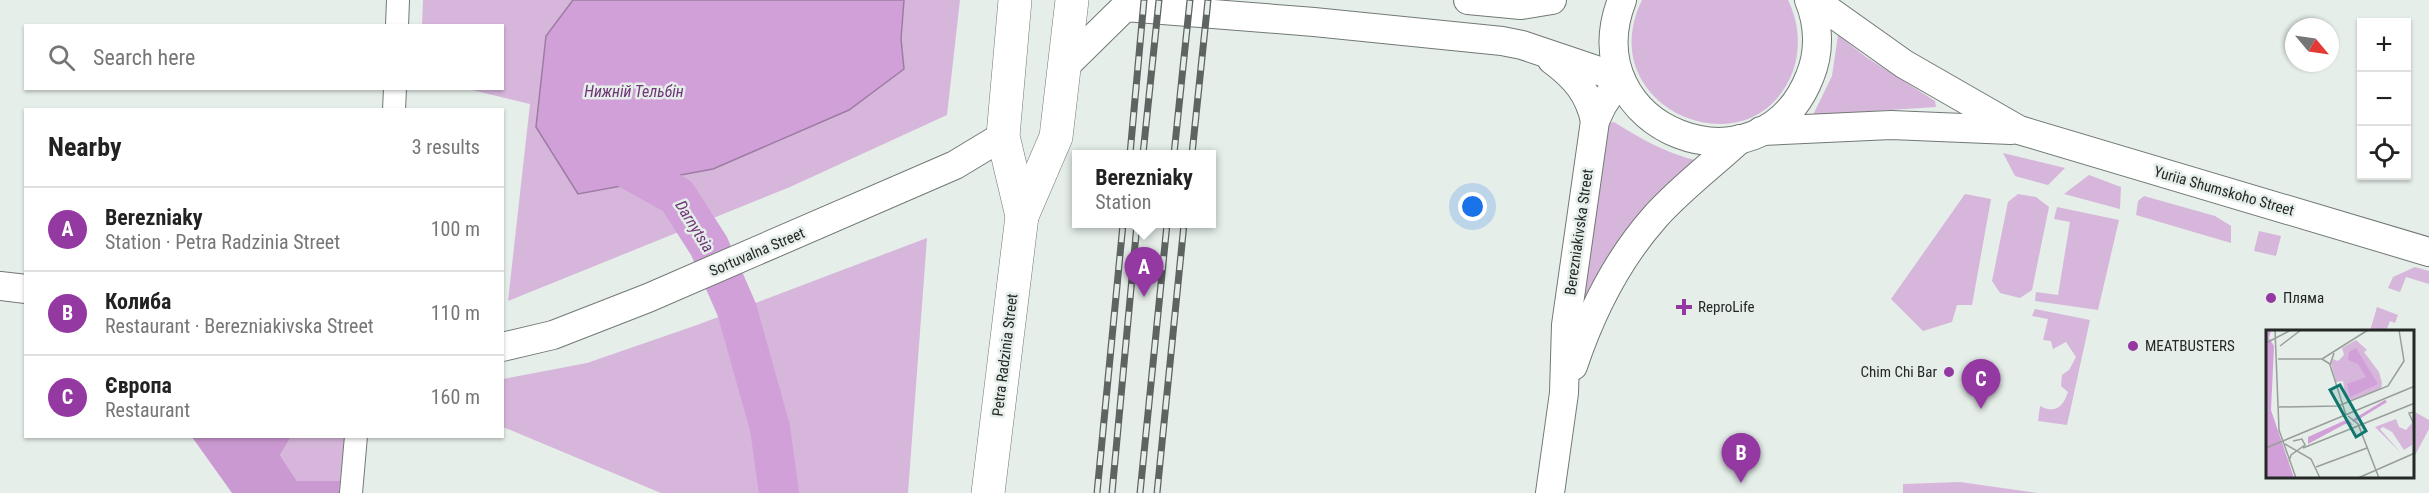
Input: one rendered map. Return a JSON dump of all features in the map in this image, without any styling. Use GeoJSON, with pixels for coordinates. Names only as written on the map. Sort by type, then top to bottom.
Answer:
{"type":"FeatureCollection","features":[{"type":"Feature","properties":{"kind":"main road","name":"Petra Radzinia Street"},"geometry":{"type":"LineString","coordinates":[[1015,0],[1003,136],[1022,216]]}},
{"type":"Feature","properties":{"kind":"main road","name":"Petra Radzinia Street"},"geometry":{"type":"LineString","coordinates":[[987,493],[1022,216],[1056,137],[1072,0]]}},
{"type":"Feature","properties":{"kind":"street"},"geometry":{"type":"LineString","coordinates":[[397,24],[398,0]]}},
{"type":"Feature","properties":{"kind":"street"},"geometry":{"type":"LineString","coordinates":[[1468,0],[1521,5],[1550,0]]}},
{"type":"Feature","properties":{"kind":"street","name":"Yuriia Shumskoho Street"},"geometry":{"type":"LineString","coordinates":[[1622,0],[1615,20],[1613,39],[1620,78],[1637,106],[1663,128],[1695,140],[1718,142],[1751,135],[1891,125],[2019,130]]}},
{"type":"Feature","properties":{"kind":"street","name":"Berezniakivska Street"},"geometry":{"type":"LineString","coordinates":[[1564,393],[1591,316],[1639,236],[1673,199],[1751,135],[1789,111],[1803,92],[1812,71],[1817,38],[1809,0]]}},
{"type":"Feature","properties":{"kind":"street","name":"Yuriia Shumskoho Street"},"geometry":{"type":"LineString","coordinates":[[1814,0],[1914,70],[2019,130],[2429,252]]}},
{"type":"Feature","properties":{"kind":"street"},"geometry":{"type":"LineString","coordinates":[[1063,68],[1125,7],[1494,39],[1530,47],[1620,78]]}},
{"type":"Feature","properties":{"kind":"street"},"geometry":{"type":"LineString","coordinates":[[1530,47],[1555,62],[1579,84],[1589,99],[1595,121]]}},
{"type":"Feature","properties":{"kind":"street","name":"Berezniakivska Street"},"geometry":{"type":"LineString","coordinates":[[1550,493],[1564,393],[1566,325],[1595,121],[1620,78]]}},
{"type":"Feature","properties":{"kind":"street"},"geometry":{"type":"LineString","coordinates":[[394,108],[395,90]]}},
{"type":"Feature","properties":{"kind":"street","name":"Sortuvalna Street"},"geometry":{"type":"LineString","coordinates":[[504,346],[553,334],[648,298],[807,231],[956,165],[1003,136]]}},
{"type":"Feature","properties":{"kind":"street"},"geometry":{"type":"LineString","coordinates":[[0,286],[24,289]]}},
{"type":"Feature","properties":{"kind":"street"},"geometry":{"type":"LineString","coordinates":[[351,493],[356,438]]}},
{"type":"Feature","properties":{"kind":"shaded area"},"geometry":{"type":"Polygon","coordinates":[[[423,0],[573,0],[546,36],[904,69],[901,39],[904,0],[960,0],[947,115],[790,187],[508,301],[530,104],[472,90],[504,90],[504,24],[422,24],[423,0]]]}},
{"type":"Feature","properties":{"kind":"shaded area"},"geometry":{"type":"Polygon","coordinates":[[[1642,0],[1788,0],[1795,17],[1798,35],[1793,71],[1773,103],[1745,120],[1714,124],[1683,116],[1656,98],[1638,72],[1632,39],[1642,0]]]}},
{"type":"Feature","properties":{"kind":"shaded area"},"geometry":{"type":"Polygon","coordinates":[[[1838,35],[1866,57],[1935,101],[1936,107],[1813,115],[1832,76],[1838,35]]]}},
{"type":"Feature","properties":{"kind":"shaded area"},"geometry":{"type":"Polygon","coordinates":[[[1614,122],[1655,145],[1699,161],[1581,317],[1608,123],[1614,122]]]}},
{"type":"Feature","properties":{"kind":"shaded area"},"geometry":{"type":"Polygon","coordinates":[[[2003,153],[2065,168],[2048,185],[2015,176],[2003,153]]]}},
{"type":"Feature","properties":{"kind":"shaded area"},"geometry":{"type":"Polygon","coordinates":[[[2089,175],[2121,187],[2120,209],[2064,194],[2089,175]]]}},
{"type":"Feature","properties":{"kind":"shaded area"},"geometry":{"type":"Polygon","coordinates":[[[1965,194],[1991,199],[1972,305],[1957,305],[1952,322],[1923,331],[1891,299],[1965,194]]]}},
{"type":"Feature","properties":{"kind":"shaded area"},"geometry":{"type":"Polygon","coordinates":[[[2018,194],[2036,197],[2049,207],[2032,290],[2020,298],[2000,293],[1992,281],[2008,202],[2018,194]]]}},
{"type":"Feature","properties":{"kind":"shaded area"},"geometry":{"type":"Polygon","coordinates":[[[2144,196],[2215,216],[2231,226],[2231,243],[2136,215],[2138,201],[2144,196]]]}},
{"type":"Feature","properties":{"kind":"shaded area"},"geometry":{"type":"Polygon","coordinates":[[[2057,207],[2119,220],[2098,310],[2035,301],[2036,292],[2058,295],[2070,222],[2054,219],[2057,207]]]}},
{"type":"Feature","properties":{"kind":"shaded area"},"geometry":{"type":"Polygon","coordinates":[[[2259,231],[2281,236],[2276,256],[2254,251],[2259,231]]]}},
{"type":"Feature","properties":{"kind":"shaded area"},"geometry":{"type":"Polygon","coordinates":[[[927,238],[908,493],[661,493],[504,427],[504,379],[587,363],[697,325],[927,238]]]}},
{"type":"Feature","properties":{"kind":"shaded area"},"geometry":{"type":"Polygon","coordinates":[[[2415,267],[2429,271],[2429,284],[2406,277],[2400,292],[2388,288],[2393,277],[2415,267]]]}},
{"type":"Feature","properties":{"kind":"shaded area"},"geometry":{"type":"Polygon","coordinates":[[[2377,307],[2398,315],[2395,323],[2390,321],[2386,330],[2370,330],[2377,307]]]}},
{"type":"Feature","properties":{"kind":"shaded area"},"geometry":{"type":"Polygon","coordinates":[[[2035,309],[2090,320],[2067,425],[2038,421],[2040,406],[2054,409],[2064,402],[2068,392],[2061,386],[2062,375],[2069,370],[2076,357],[2066,342],[2053,349],[2051,341],[2043,340],[2048,319],[2032,316],[2035,309]]]}},
{"type":"Feature","properties":{"kind":"shaded area"},"geometry":{"type":"Polygon","coordinates":[[[2414,412],[2429,420],[2429,429],[2414,457],[2414,412]]]}},
{"type":"Feature","properties":{"kind":"shaded area"},"geometry":{"type":"Polygon","coordinates":[[[193,438],[290,438],[280,455],[297,481],[340,481],[339,493],[232,493],[193,438]]]}},
{"type":"Feature","properties":{"kind":"shaded area"},"geometry":{"type":"Polygon","coordinates":[[[290,438],[345,438],[340,481],[297,481],[280,455],[290,438]]]}},
{"type":"Feature","properties":{"kind":"shaded area"},"geometry":{"type":"Polygon","coordinates":[[[1960,482],[2038,493],[1903,493],[1903,484],[1960,482]]]}},
{"type":"Feature","properties":{"kind":"water","name":"Нижній Тельбін"},"geometry":{"type":"Polygon","coordinates":[[[573,0],[904,0],[901,39],[904,69],[849,110],[713,169],[578,194],[536,127],[546,36],[573,0]]]}},
{"type":"Feature","properties":{"kind":"waterway","name":"Darnytsia"},"geometry":{"type":"LineString","coordinates":[[604,149],[616,162],[677,196],[709,246],[737,310],[770,428],[779,493]]}},
{"type":"Feature","properties":{"kind":"railway"},"geometry":{"type":"LineString","coordinates":[[1130,150],[1144,0]]}},
{"type":"Feature","properties":{"kind":"railway"},"geometry":{"type":"LineString","coordinates":[[1143,150],[1159,0]]}},
{"type":"Feature","properties":{"kind":"railway"},"geometry":{"type":"LineString","coordinates":[[1174,150],[1190,0]]}},
{"type":"Feature","properties":{"kind":"railway"},"geometry":{"type":"LineString","coordinates":[[1192,150],[1208,0]]}},
{"type":"Feature","properties":{"kind":"railway"},"geometry":{"type":"LineString","coordinates":[[1097,493],[1123,228]]}},
{"type":"Feature","properties":{"kind":"railway"},"geometry":{"type":"LineString","coordinates":[[1112,493],[1137,228]]}},
{"type":"Feature","properties":{"kind":"railway"},"geometry":{"type":"LineString","coordinates":[[1140,493],[1167,228]]}},
{"type":"Feature","properties":{"kind":"railway"},"geometry":{"type":"LineString","coordinates":[[1157,493],[1184,228]]}},
{"type":"Feature","properties":{"kind":"place","name":"Berezniaky"},"geometry":{"type":"Point","coordinates":[1144,297]}},
{"type":"Feature","properties":{"kind":"place","name":"Пляма"},"geometry":{"type":"Point","coordinates":[2271,298]}},
{"type":"Feature","properties":{"kind":"place","name":"ReproLife"},"geometry":{"type":"Point","coordinates":[1684,307]}},
{"type":"Feature","properties":{"kind":"place","name":"MEATBUSTERS"},"geometry":{"type":"Point","coordinates":[2133,346]}},
{"type":"Feature","properties":{"kind":"place","name":"Chim Chi Bar"},"geometry":{"type":"Point","coordinates":[1949,372]}},
{"type":"Feature","properties":{"kind":"place","name":"Європа"},"geometry":{"type":"Point","coordinates":[1981,409]}},
{"type":"Feature","properties":{"kind":"place","name":"Колиба"},"geometry":{"type":"Point","coordinates":[1741,483]}}]}
